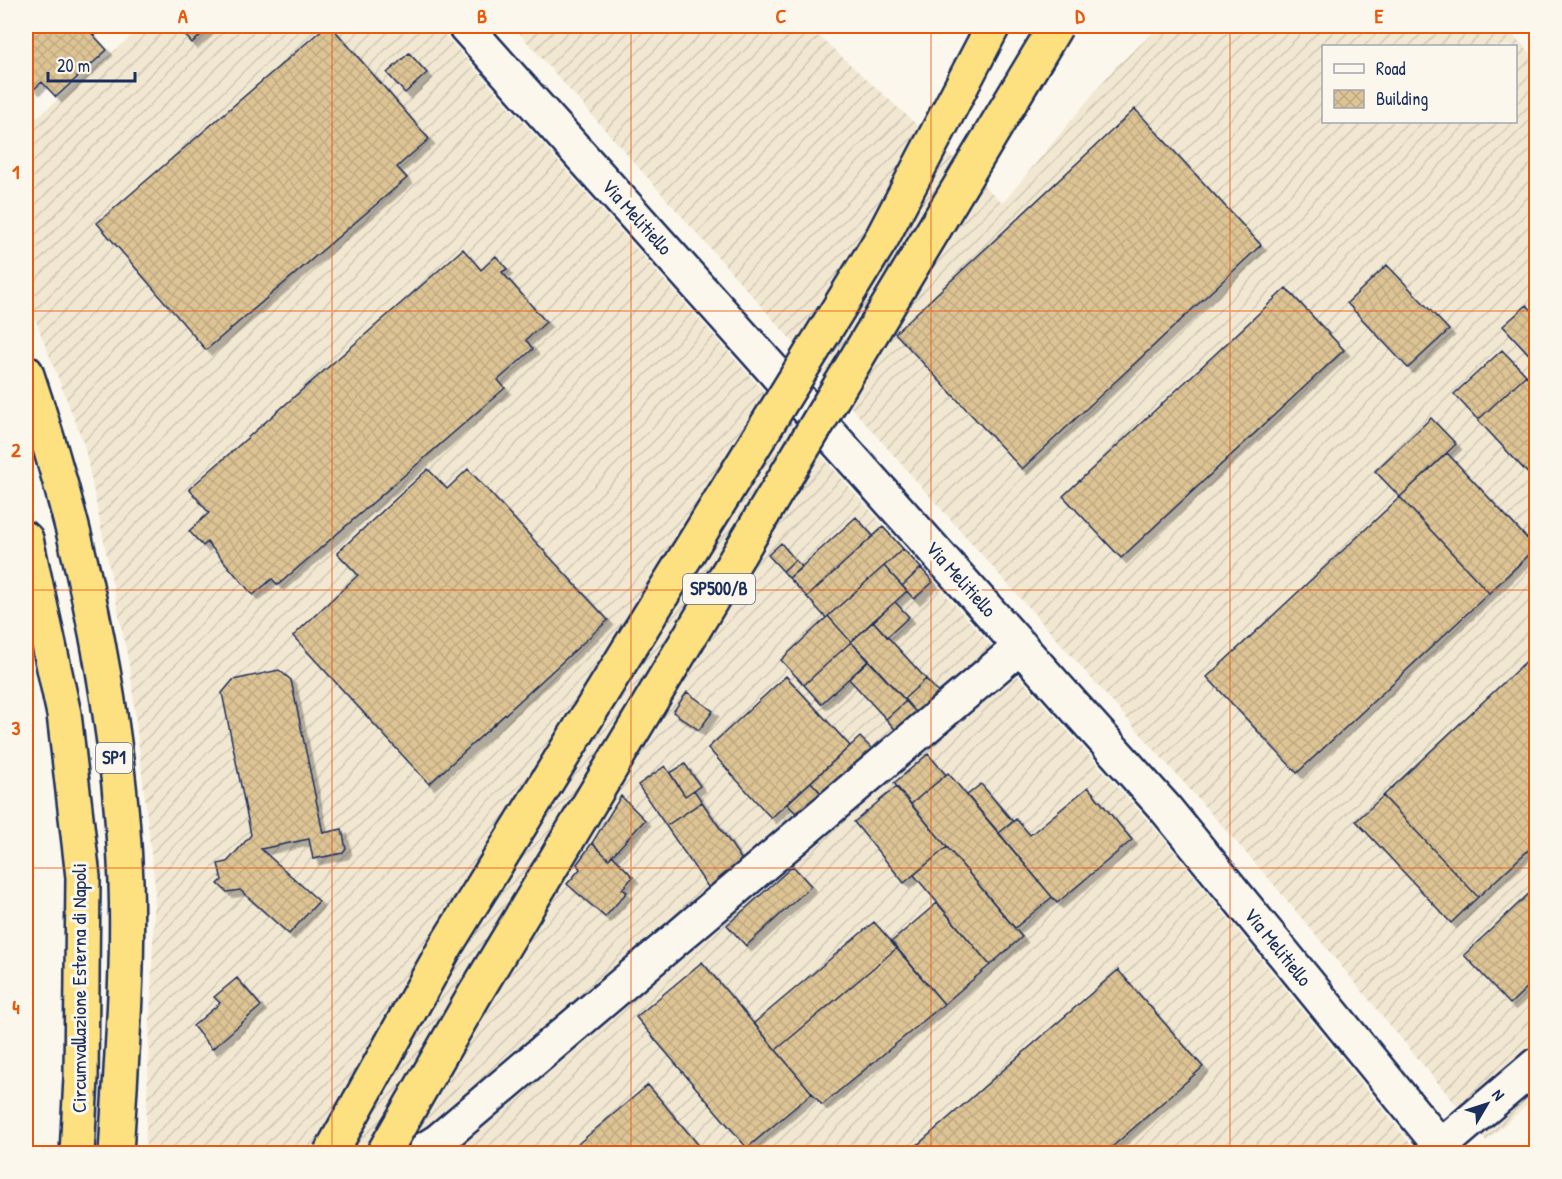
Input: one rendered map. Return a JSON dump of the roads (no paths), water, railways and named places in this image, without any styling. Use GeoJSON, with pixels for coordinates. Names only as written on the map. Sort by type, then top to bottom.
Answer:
{"type":"FeatureCollection","features":[{"type":"Feature","properties":{"kind":"highway","name":"SP500/B"},"geometry":{"type":"LineString","coordinates":[[330,1154],[447,944],[882,238],[993,26]]}},
{"type":"Feature","properties":{"kind":"highway","name":"SP500/B"},"geometry":{"type":"LineString","coordinates":[[383,1154],[475,994],[1056,26]]}},
{"type":"Feature","properties":{"kind":"highway","name":"Circumvallazione Esterna di Napoli"},"geometry":{"type":"LineString","coordinates":[[26,372],[64,496],[86,589],[120,794],[126,883],[126,965],[116,1154]]}},
{"type":"Feature","properties":{"kind":"highway","name":"Circumvallazione Esterna di Napoli"},"geometry":{"type":"LineString","coordinates":[[26,539],[64,714],[83,877],[81,1078],[76,1154]]}},
{"type":"Feature","properties":{"kind":"street","name":"Via Melitiello"},"geometry":{"type":"LineString","coordinates":[[465,26],[1165,808],[1444,1150],[1536,1065]]}},
{"type":"Feature","properties":{"kind":"street"},"geometry":{"type":"LineString","coordinates":[[417,1154],[438,1141],[1021,646]]}}]}
